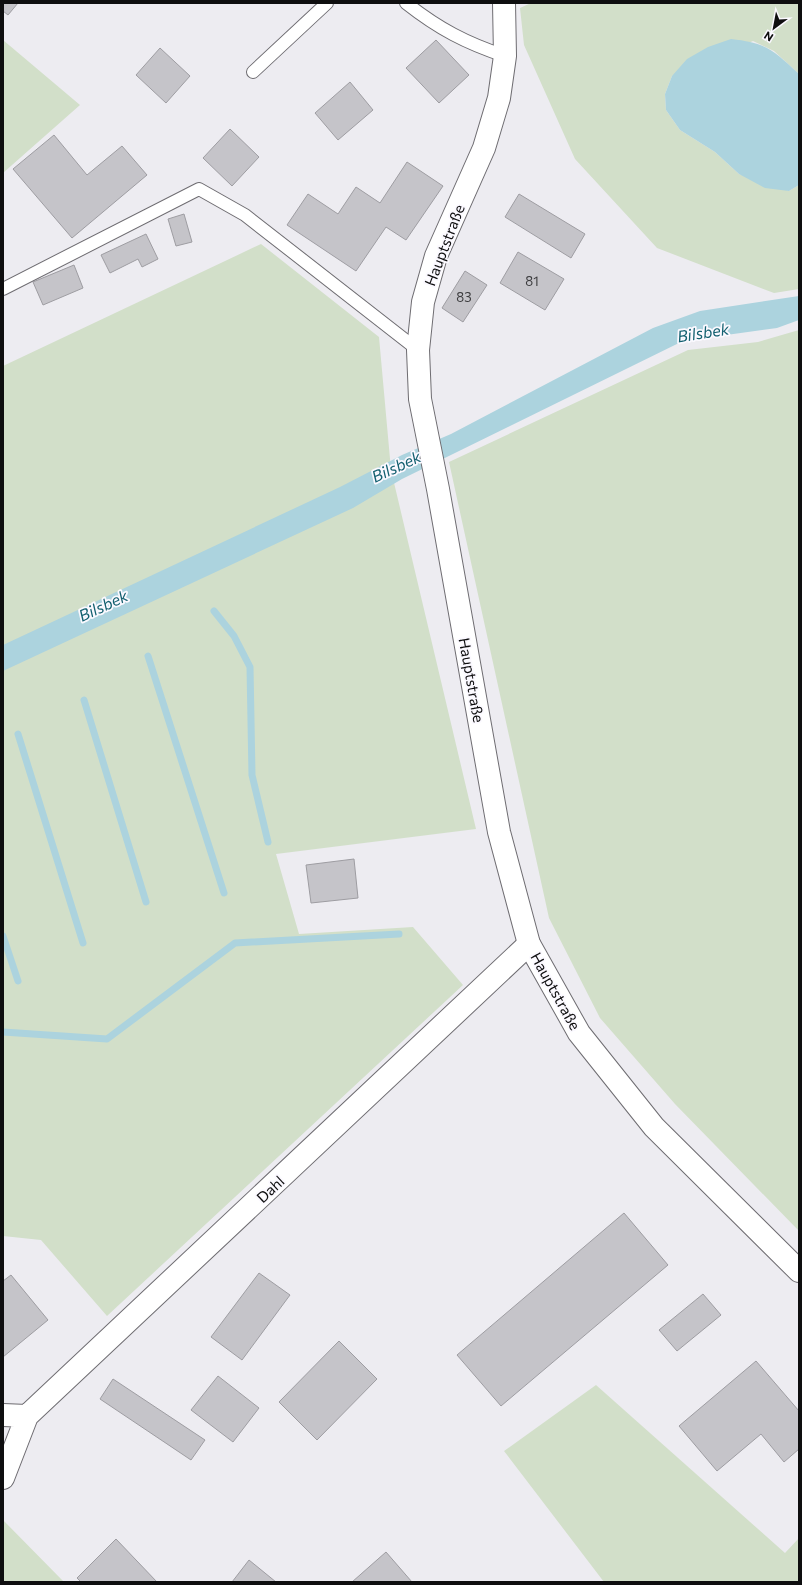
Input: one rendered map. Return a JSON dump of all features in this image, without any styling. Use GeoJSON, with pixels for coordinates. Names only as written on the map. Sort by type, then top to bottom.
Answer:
{"type":"FeatureCollection","features":[{"type":"Feature","properties":{"kind":"main road","name":"Hauptstraße"},"geometry":{"type":"LineString","coordinates":[[504,3],[505,56],[499,98],[484,148],[436,256],[423,302],[418,350],[420,399],[438,488],[499,832],[529,944],[579,1033],[654,1127],[799,1271]]}},
{"type":"Feature","properties":{"kind":"main road","name":"Dahl"},"geometry":{"type":"LineString","coordinates":[[28,1416],[529,944]]}},
{"type":"Feature","properties":{"kind":"main road"},"geometry":{"type":"LineString","coordinates":[[3,1415],[28,1416],[3,1478]]}},
{"type":"Feature","properties":{"kind":"lane"},"geometry":{"type":"LineString","coordinates":[[253,72],[327,3]]}},
{"type":"Feature","properties":{"kind":"lane"},"geometry":{"type":"LineString","coordinates":[[406,3],[430,22],[470,44],[505,56]]}},
{"type":"Feature","properties":{"kind":"lane"},"geometry":{"type":"LineString","coordinates":[[3,289],[199,189],[245,215],[418,350]]}},
{"type":"Feature","properties":{"kind":"green space"},"geometry":{"type":"Polygon","coordinates":[[[531,3],[799,3],[799,74],[774,51],[753,41],[672,76],[665,94],[666,110],[680,130],[715,152],[739,174],[789,191],[799,185],[799,289],[774,293],[657,248],[575,159],[524,45],[520,8],[531,3]]]}},
{"type":"Feature","properties":{"kind":"green space"},"geometry":{"type":"Polygon","coordinates":[[[3,40],[80,105],[3,173],[3,40]]]}},
{"type":"Feature","properties":{"kind":"green space"},"geometry":{"type":"Polygon","coordinates":[[[261,244],[379,337],[391,470],[476,829],[276,854],[299,934],[413,927],[463,985],[107,1316],[41,1240],[3,1236],[3,366],[261,244]]]}},
{"type":"Feature","properties":{"kind":"green space"},"geometry":{"type":"Polygon","coordinates":[[[799,330],[799,1231],[675,1104],[600,1018],[549,918],[449,462],[688,350],[758,342],[799,330]]]}},
{"type":"Feature","properties":{"kind":"green space"},"geometry":{"type":"Polygon","coordinates":[[[596,1385],[785,1553],[799,1538],[799,1582],[604,1582],[504,1451],[596,1385]]]}},
{"type":"Feature","properties":{"kind":"green space"},"geometry":{"type":"Polygon","coordinates":[[[3,1520],[64,1582],[3,1582],[3,1520]]]}},
{"type":"Feature","properties":{"kind":"water"},"geometry":{"type":"Polygon","coordinates":[[[731,39],[753,43],[769,49],[776,53],[799,74],[799,185],[789,191],[765,188],[739,174],[715,152],[680,130],[666,110],[665,94],[672,76],[687,59],[708,47],[731,39]]]}},
{"type":"Feature","properties":{"kind":"water","name":"Bilsbek"},"geometry":{"type":"Polygon","coordinates":[[[799,296],[799,320],[777,328],[683,341],[402,479],[353,508],[3,671],[3,645],[340,487],[402,455],[451,434],[653,328],[700,311],[799,296]]]}},
{"type":"Feature","properties":{"kind":"building"},"geometry":{"type":"Polygon","coordinates":[[[3,3],[18,3],[8,15],[3,11],[3,3]]]}},
{"type":"Feature","properties":{"kind":"building"},"geometry":{"type":"Polygon","coordinates":[[[436,40],[469,75],[439,103],[406,68],[436,40]]]}},
{"type":"Feature","properties":{"kind":"building"},"geometry":{"type":"Polygon","coordinates":[[[160,48],[190,76],[166,103],[136,75],[160,48]]]}},
{"type":"Feature","properties":{"kind":"building"},"geometry":{"type":"Polygon","coordinates":[[[350,82],[373,110],[338,140],[315,113],[350,82]]]}},
{"type":"Feature","properties":{"kind":"building"},"geometry":{"type":"Polygon","coordinates":[[[230,129],[259,157],[232,186],[203,158],[230,129]]]}},
{"type":"Feature","properties":{"kind":"building"},"geometry":{"type":"Polygon","coordinates":[[[54,135],[87,175],[122,146],[147,175],[72,238],[13,169],[54,135]]]}},
{"type":"Feature","properties":{"kind":"building"},"geometry":{"type":"Polygon","coordinates":[[[407,162],[443,186],[406,240],[386,227],[356,271],[287,225],[308,194],[338,214],[356,187],[380,203],[407,162]]]}},
{"type":"Feature","properties":{"kind":"building"},"geometry":{"type":"Polygon","coordinates":[[[519,194],[585,234],[571,258],[505,217],[519,194]]]}},
{"type":"Feature","properties":{"kind":"building"},"geometry":{"type":"Polygon","coordinates":[[[184,214],[192,242],[176,246],[168,219],[184,214]]]}},
{"type":"Feature","properties":{"kind":"building"},"geometry":{"type":"Polygon","coordinates":[[[146,234],[158,259],[142,267],[138,259],[110,273],[101,255],[146,234]]]}},
{"type":"Feature","properties":{"kind":"building"},"geometry":{"type":"Polygon","coordinates":[[[518,252],[564,279],[545,310],[500,283],[518,252]]]}},
{"type":"Feature","properties":{"kind":"building"},"geometry":{"type":"Polygon","coordinates":[[[74,265],[83,288],[43,305],[33,282],[74,265]]]}},
{"type":"Feature","properties":{"kind":"building"},"geometry":{"type":"Polygon","coordinates":[[[465,271],[487,285],[463,322],[442,308],[465,271]]]}},
{"type":"Feature","properties":{"kind":"building"},"geometry":{"type":"Polygon","coordinates":[[[354,859],[358,898],[311,903],[306,865],[354,859]]]}},
{"type":"Feature","properties":{"kind":"building"},"geometry":{"type":"Polygon","coordinates":[[[624,1213],[668,1265],[501,1406],[457,1355],[624,1213]]]}},
{"type":"Feature","properties":{"kind":"building"},"geometry":{"type":"Polygon","coordinates":[[[259,1273],[290,1295],[242,1360],[211,1337],[259,1273]]]}},
{"type":"Feature","properties":{"kind":"building"},"geometry":{"type":"Polygon","coordinates":[[[11,1275],[48,1320],[3,1357],[3,1281],[11,1275]]]}},
{"type":"Feature","properties":{"kind":"building"},"geometry":{"type":"Polygon","coordinates":[[[703,1294],[721,1315],[677,1351],[659,1330],[703,1294]]]}},
{"type":"Feature","properties":{"kind":"building"},"geometry":{"type":"Polygon","coordinates":[[[339,1341],[377,1379],[317,1440],[279,1402],[339,1341]]]}},
{"type":"Feature","properties":{"kind":"building"},"geometry":{"type":"Polygon","coordinates":[[[756,1361],[799,1411],[799,1449],[784,1462],[761,1434],[717,1471],[679,1426],[756,1361]]]}},
{"type":"Feature","properties":{"kind":"building"},"geometry":{"type":"Polygon","coordinates":[[[218,1376],[259,1408],[233,1442],[191,1410],[218,1376]]]}},
{"type":"Feature","properties":{"kind":"building"},"geometry":{"type":"Polygon","coordinates":[[[113,1379],[205,1440],[191,1460],[100,1399],[113,1379]]]}},
{"type":"Feature","properties":{"kind":"building"},"geometry":{"type":"Polygon","coordinates":[[[116,1539],[157,1582],[81,1582],[77,1578],[116,1539]]]}},
{"type":"Feature","properties":{"kind":"building"},"geometry":{"type":"Polygon","coordinates":[[[386,1552],[412,1582],[352,1582],[386,1552]]]}},
{"type":"Feature","properties":{"kind":"building"},"geometry":{"type":"Polygon","coordinates":[[[249,1560],[276,1582],[232,1582],[249,1560]]]}},
{"type":"Feature","properties":{"kind":"waterway"},"geometry":{"type":"LineString","coordinates":[[214,611],[234,636],[250,667],[252,775],[268,842]]}},
{"type":"Feature","properties":{"kind":"waterway"},"geometry":{"type":"LineString","coordinates":[[148,656],[224,893]]}},
{"type":"Feature","properties":{"kind":"waterway"},"geometry":{"type":"LineString","coordinates":[[84,700],[146,902]]}},
{"type":"Feature","properties":{"kind":"waterway"},"geometry":{"type":"LineString","coordinates":[[18,734],[83,943]]}},
{"type":"Feature","properties":{"kind":"waterway"},"geometry":{"type":"LineString","coordinates":[[3,1032],[107,1039],[235,943],[399,934]]}},
{"type":"Feature","properties":{"kind":"waterway"},"geometry":{"type":"LineString","coordinates":[[3,936],[18,981]]}}]}
